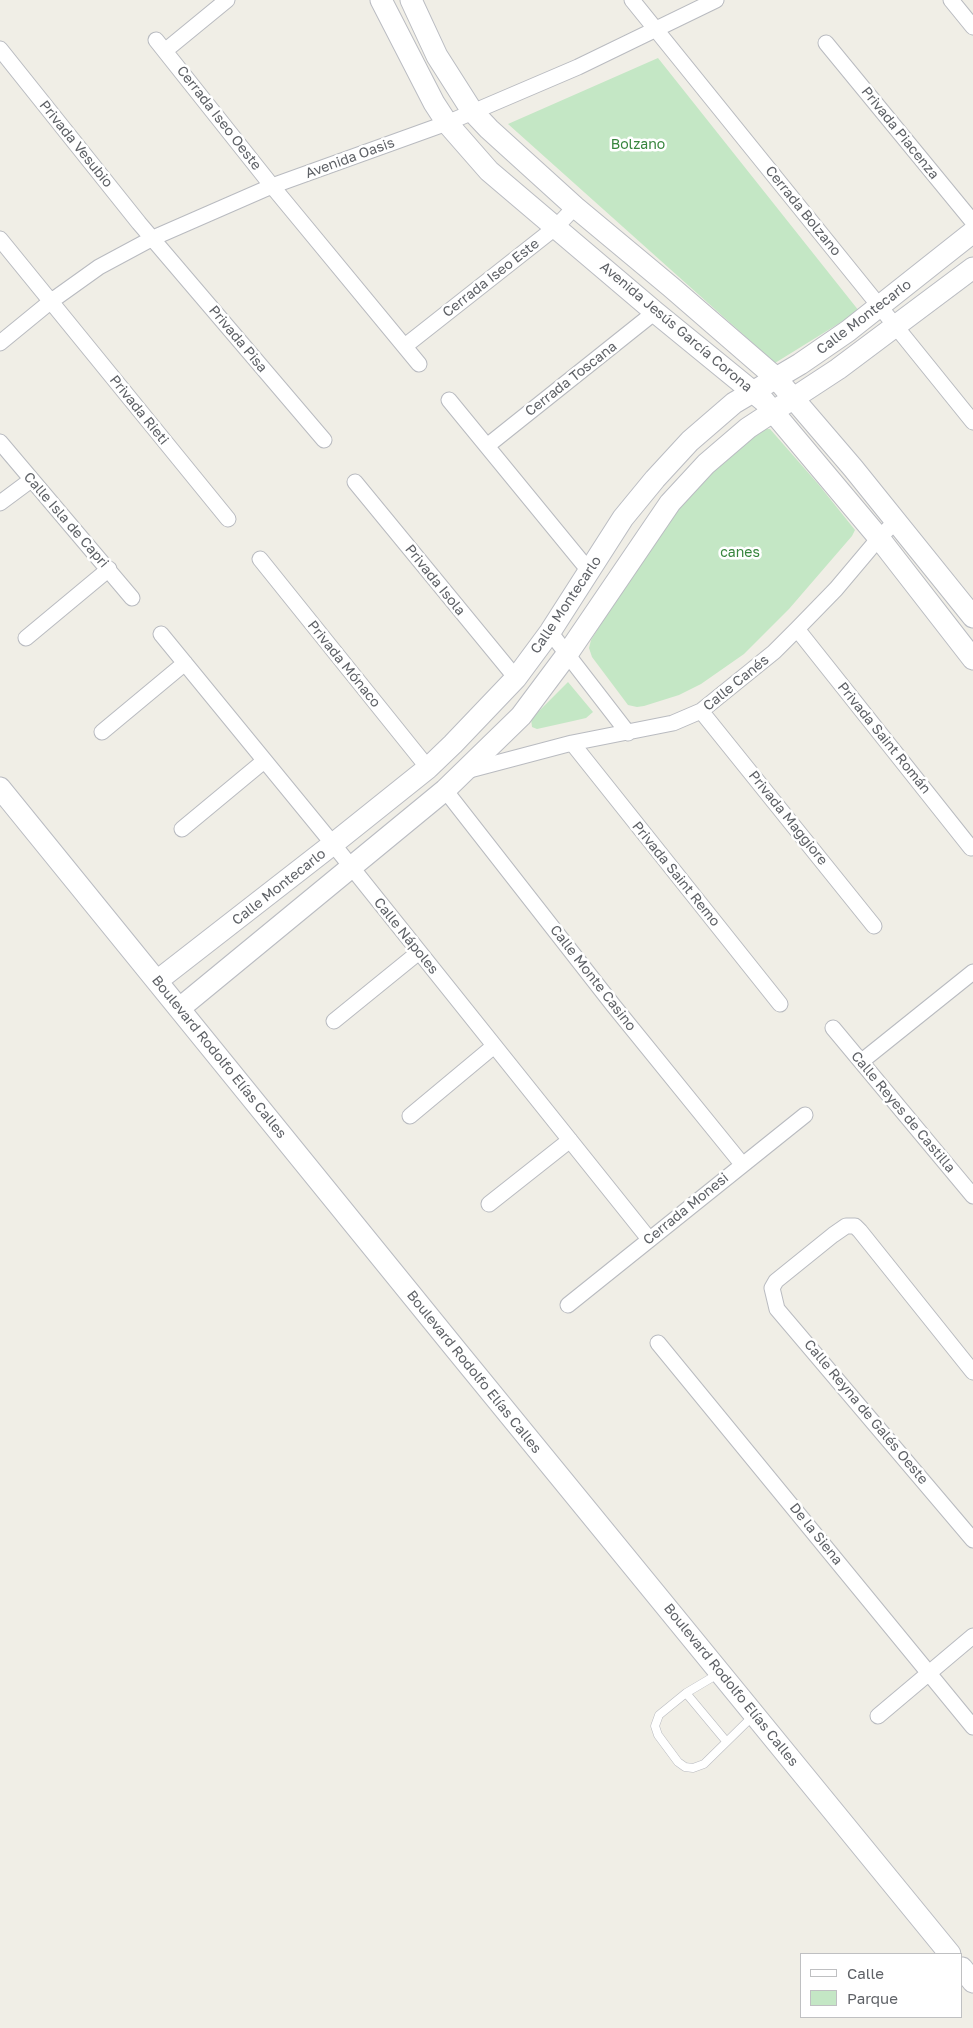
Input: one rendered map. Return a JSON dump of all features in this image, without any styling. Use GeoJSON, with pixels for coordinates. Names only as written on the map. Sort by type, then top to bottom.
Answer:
{"type":"FeatureCollection","features":[{"type":"Feature","properties":{"kind":"street","name":"Cerrada Iseo Oeste"},"geometry":{"type":"LineString","coordinates":[[227,0],[161,45],[272,186]]}},
{"type":"Feature","properties":{"kind":"street","name":"Avenida Jesús García Corona"},"geometry":{"type":"LineString","coordinates":[[381,0],[421,80],[447,123],[489,171],[655,312],[753,391],[773,411],[879,538],[973,659]]}},
{"type":"Feature","properties":{"kind":"street","name":"Cerrada Bolzano"},"geometry":{"type":"LineString","coordinates":[[632,0],[973,422]]}},
{"type":"Feature","properties":{"kind":"street","name":"Avenida Oasis"},"geometry":{"type":"LineString","coordinates":[[0,343],[50,302],[100,266],[153,238],[272,186],[447,123],[578,67],[716,0]]}},
{"type":"Feature","properties":{"kind":"street"},"geometry":{"type":"LineString","coordinates":[[951,0],[973,27]]}},
{"type":"Feature","properties":{"kind":"street","name":"Avenida Jesús García Corona"},"geometry":{"type":"LineString","coordinates":[[412,1],[437,56],[472,111],[575,208],[671,287],[775,377],[896,521],[973,617]]}},
{"type":"Feature","properties":{"kind":"street","name":"Privada Piacenza"},"geometry":{"type":"LineString","coordinates":[[826,43],[973,222]]}},
{"type":"Feature","properties":{"kind":"street","name":"Privada Vesubio"},"geometry":{"type":"LineString","coordinates":[[0,49],[153,238]]}},
{"type":"Feature","properties":{"kind":"street"},"geometry":{"type":"LineString","coordinates":[[272,186],[419,364]]}},
{"type":"Feature","properties":{"kind":"street","name":"Cerrada Iseo Este"},"geometry":{"type":"LineString","coordinates":[[405,346],[556,227],[575,208]]}},
{"type":"Feature","properties":{"kind":"street","name":"Calle Montecarlo"},"geometry":{"type":"LineString","coordinates":[[157,981],[428,768],[516,678],[550,632],[624,518],[667,465],[690,441],[734,403],[808,359],[880,306],[973,232]]}},
{"type":"Feature","properties":{"kind":"street","name":"Privada Pisa"},"geometry":{"type":"LineString","coordinates":[[153,238],[324,440]]}},
{"type":"Feature","properties":{"kind":"street","name":"Privada Rieti"},"geometry":{"type":"LineString","coordinates":[[0,239],[228,519]]}},
{"type":"Feature","properties":{"kind":"street","name":"Calle Montecarlo"},"geometry":{"type":"LineString","coordinates":[[180,1008],[445,790],[521,716],[568,653],[670,503],[725,446],[773,411],[838,369],[973,268]]}},
{"type":"Feature","properties":{"kind":"street","name":"Cerrada Toscana"},"geometry":{"type":"LineString","coordinates":[[486,446],[655,312]]}},
{"type":"Feature","properties":{"kind":"street"},"geometry":{"type":"LineString","coordinates":[[449,400],[590,572]]}},
{"type":"Feature","properties":{"kind":"street","name":"Calle Isla de Capri"},"geometry":{"type":"LineString","coordinates":[[0,442],[132,598]]}},
{"type":"Feature","properties":{"kind":"street"},"geometry":{"type":"LineString","coordinates":[[0,503],[31,480]]}},
{"type":"Feature","properties":{"kind":"street","name":"Privada Isola"},"geometry":{"type":"LineString","coordinates":[[355,482],[516,678]]}},
{"type":"Feature","properties":{"kind":"street","name":"Calle Canés"},"geometry":{"type":"LineString","coordinates":[[466,771],[572,743],[672,723],[701,711],[774,652],[836,589],[896,521]]}},
{"type":"Feature","properties":{"kind":"street","name":"Privada Mónaco"},"geometry":{"type":"LineString","coordinates":[[260,559],[428,768]]}},
{"type":"Feature","properties":{"kind":"street"},"geometry":{"type":"LineString","coordinates":[[26,638],[109,569]]}},
{"type":"Feature","properties":{"kind":"street","name":"Privada Saint Román"},"geometry":{"type":"LineString","coordinates":[[797,629],[972,848]]}},
{"type":"Feature","properties":{"kind":"street"},"geometry":{"type":"LineString","coordinates":[[550,632],[628,733]]}},
{"type":"Feature","properties":{"kind":"street","name":"Calle Nápoles"},"geometry":{"type":"LineString","coordinates":[[162,634],[333,844],[649,1240]]}},
{"type":"Feature","properties":{"kind":"street"},"geometry":{"type":"LineString","coordinates":[[102,732],[185,663]]}},
{"type":"Feature","properties":{"kind":"street","name":"Privada Maggiore"},"geometry":{"type":"LineString","coordinates":[[701,711],[874,926]]}},
{"type":"Feature","properties":{"kind":"street","name":"Privada Saint Remo"},"geometry":{"type":"LineString","coordinates":[[572,743],[780,1004]]}},
{"type":"Feature","properties":{"kind":"street"},"geometry":{"type":"LineString","coordinates":[[182,829],[264,761]]}},
{"type":"Feature","properties":{"kind":"street","name":"Boulevard Rodolfo Elías Calles"},"geometry":{"type":"LineString","coordinates":[[0,788],[949,1953]]}},
{"type":"Feature","properties":{"kind":"street","name":"Calle Monte Casino"},"geometry":{"type":"LineString","coordinates":[[445,790],[742,1164]]}},
{"type":"Feature","properties":{"kind":"street"},"geometry":{"type":"LineString","coordinates":[[334,1021],[419,952]]}},
{"type":"Feature","properties":{"kind":"street"},"geometry":{"type":"LineString","coordinates":[[862,1061],[973,972]]}},
{"type":"Feature","properties":{"kind":"street","name":"Calle Reyes de Castilla"},"geometry":{"type":"LineString","coordinates":[[833,1028],[973,1196]]}},
{"type":"Feature","properties":{"kind":"street"},"geometry":{"type":"LineString","coordinates":[[410,1116],[494,1046]]}},
{"type":"Feature","properties":{"kind":"street","name":"Cerrada Monesi"},"geometry":{"type":"LineString","coordinates":[[568,1305],[805,1115]]}},
{"type":"Feature","properties":{"kind":"street"},"geometry":{"type":"LineString","coordinates":[[489,1204],[570,1140]]}},
{"type":"Feature","properties":{"kind":"street","name":"Calle Reyna de Galés Oeste"},"geometry":{"type":"LineString","coordinates":[[973,1372],[855,1226],[846,1226],[776,1280],[772,1288],[778,1309],[973,1540]]}},
{"type":"Feature","properties":{"kind":"street","name":"De la Siena"},"geometry":{"type":"LineString","coordinates":[[658,1343],[973,1727]]}},
{"type":"Feature","properties":{"kind":"street"},"geometry":{"type":"LineString","coordinates":[[878,1716],[973,1636]]}},
{"type":"Feature","properties":{"kind":"street"},"geometry":{"type":"LineString","coordinates":[[963,1969],[973,1982]]}},
{"type":"Feature","properties":{"kind":"lane"},"geometry":{"type":"LineString","coordinates":[[720,1673],[686,1693],[659,1715],[655,1726],[658,1736],[678,1762],[685,1767],[693,1768],[704,1764],[754,1715]]}},
{"type":"Feature","properties":{"kind":"lane"},"geometry":{"type":"LineString","coordinates":[[686,1693],[726,1741]]}},
{"type":"Feature","properties":{"kind":"green space","name":"Bolzano"},"geometry":{"type":"Polygon","coordinates":[[[658,58],[859,311],[775,363],[508,124],[658,58]]]}},
{"type":"Feature","properties":{"kind":"green space","name":"canes"},"geometry":{"type":"Polygon","coordinates":[[[764,429],[770,429],[855,530],[852,536],[789,609],[744,654],[701,684],[679,695],[644,706],[628,705],[592,657],[589,648],[591,640],[643,555],[663,528],[722,463],[764,429]]]}},
{"type":"Feature","properties":{"kind":"green space"},"geometry":{"type":"Polygon","coordinates":[[[568,682],[593,712],[586,718],[537,729],[532,727],[531,719],[568,682]]]}}]}
